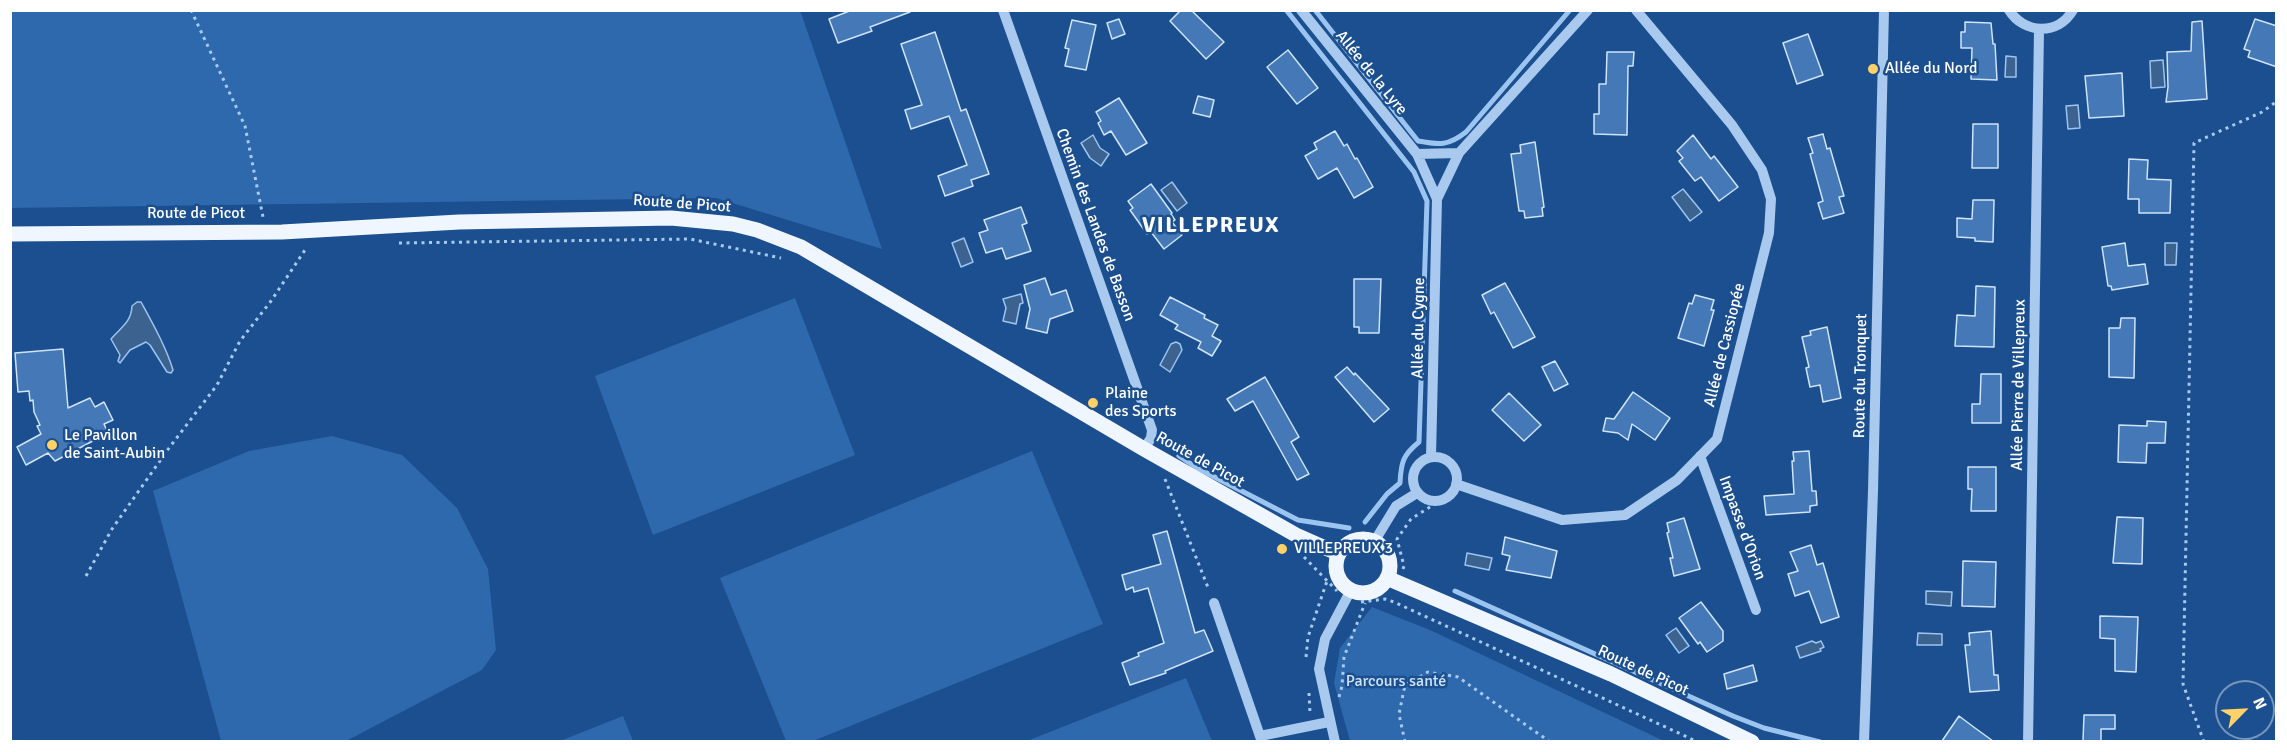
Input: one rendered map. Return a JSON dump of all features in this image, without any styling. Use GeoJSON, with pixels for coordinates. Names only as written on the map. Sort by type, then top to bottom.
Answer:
{"type":"FeatureCollection","features":[{"type":"Feature","properties":{"kind":"main road","name":"Route de Picot"},"geometry":{"type":"LineString","coordinates":[[10,234],[266,232],[612,218],[671,218],[733,224],[757,230],[801,247],[1144,449],[1296,535],[1339,554]]}},
{"type":"Feature","properties":{"kind":"main road"},"geometry":{"type":"LineString","coordinates":[[1358,539],[1374,542],[1386,553],[1392,581],[1367,592],[1351,590],[1339,578],[1336,562],[1339,554],[1343,547],[1358,539]]}},
{"type":"Feature","properties":{"kind":"main road","name":"Route de Picot"},"geometry":{"type":"LineString","coordinates":[[1392,581],[1611,674],[1752,741]]}},
{"type":"Feature","properties":{"kind":"street","name":"Chemin des Landes de Basson"},"geometry":{"type":"LineString","coordinates":[[1003,10],[1152,430],[1151,438],[1144,449]]}},
{"type":"Feature","properties":{"kind":"street","name":"Allée de la Lyre"},"geometry":{"type":"LineString","coordinates":[[1301,10],[1417,154],[1437,199]]}},
{"type":"Feature","properties":{"kind":"street"},"geometry":{"type":"LineString","coordinates":[[1437,199],[1459,153],[1588,10]]}},
{"type":"Feature","properties":{"kind":"street","name":"Allée de Cassiopée"},"geometry":{"type":"LineString","coordinates":[[1456,484],[1562,519],[1625,514],[1677,480],[1717,439],[1769,233],[1771,199],[1762,170],[1732,125],[1636,10]]}},
{"type":"Feature","properties":{"kind":"street","name":"Route du Tronquet"},"geometry":{"type":"LineString","coordinates":[[1864,741],[1874,491],[1884,10]]}},
{"type":"Feature","properties":{"kind":"street"},"geometry":{"type":"LineString","coordinates":[[2009,10],[2018,22],[2039,30],[2052,28],[2063,22],[2073,10]]}},
{"type":"Feature","properties":{"kind":"street","name":"Allée Pierre de Villepreux"},"geometry":{"type":"LineString","coordinates":[[2028,741],[2039,30]]}},
{"type":"Feature","properties":{"kind":"street"},"geometry":{"type":"LineString","coordinates":[[1417,154],[1459,153]]}},
{"type":"Feature","properties":{"kind":"street","name":"Allée du Cygne"},"geometry":{"type":"LineString","coordinates":[[1431,458],[1437,199]]}},
{"type":"Feature","properties":{"kind":"street","name":"Impasse d'Orion"},"geometry":{"type":"LineString","coordinates":[[1700,456],[1756,610]]}},
{"type":"Feature","properties":{"kind":"street"},"geometry":{"type":"LineString","coordinates":[[1438,457],[1451,464],[1455,470],[1456,484],[1453,491],[1442,500],[1428,500],[1417,493],[1413,474],[1419,463],[1438,457]]}},
{"type":"Feature","properties":{"kind":"street"},"geometry":{"type":"LineString","coordinates":[[1374,542],[1396,506],[1417,493]]}},
{"type":"Feature","properties":{"kind":"street"},"geometry":{"type":"LineString","coordinates":[[1335,741],[1329,723],[1319,669],[1325,639],[1351,590]]}},
{"type":"Feature","properties":{"kind":"street"},"geometry":{"type":"LineString","coordinates":[[1214,603],[1261,739],[1329,723]]}},
{"type":"Feature","properties":{"kind":"path"},"geometry":{"type":"LineString","coordinates":[[190,10],[244,126],[266,232]]}},
{"type":"Feature","properties":{"kind":"path"},"geometry":{"type":"LineString","coordinates":[[2204,741],[2183,684],[2194,143],[2262,112],[2277,102]]}},
{"type":"Feature","properties":{"kind":"path"},"geometry":{"type":"LineString","coordinates":[[390,243],[690,239],[782,258]]}},
{"type":"Feature","properties":{"kind":"path"},"geometry":{"type":"LineString","coordinates":[[86,576],[112,529],[169,448],[218,385],[240,340],[272,300],[309,245],[300,245]]}},
{"type":"Feature","properties":{"kind":"path"},"geometry":{"type":"LineString","coordinates":[[1175,484],[1165,479],[1214,603]]}},
{"type":"Feature","properties":{"kind":"path"},"geometry":{"type":"LineString","coordinates":[[1394,602],[1392,581],[1404,566],[1397,539],[1411,519],[1442,500]]}},
{"type":"Feature","properties":{"kind":"path"},"geometry":{"type":"LineString","coordinates":[[1300,554],[1327,581]]}},
{"type":"Feature","properties":{"kind":"path"},"geometry":{"type":"LineString","coordinates":[[1329,723],[1334,703],[1340,695],[1347,646],[1365,602],[1385,599],[1698,741]]}},
{"type":"Feature","properties":{"kind":"path"},"geometry":{"type":"LineString","coordinates":[[1405,741],[1399,714],[1405,685],[1428,672],[1458,677],[1550,741]]}},
{"type":"Feature","properties":{"kind":"green space"},"geometry":{"type":"Polygon","coordinates":[[[800,10],[882,249],[716,198],[11,208],[12,11],[800,10]]]}},
{"type":"Feature","properties":{"kind":"green space"},"geometry":{"type":"Polygon","coordinates":[[[795,298],[855,455],[653,535],[595,376],[795,298]]]}},
{"type":"Feature","properties":{"kind":"green space"},"geometry":{"type":"Polygon","coordinates":[[[332,436],[402,455],[457,508],[488,569],[496,650],[482,670],[346,741],[221,741],[153,491],[249,451],[332,436]]]}},
{"type":"Feature","properties":{"kind":"green space"},"geometry":{"type":"Polygon","coordinates":[[[1032,451],[1103,624],[813,741],[786,741],[720,578],[1032,451]]]}},
{"type":"Feature","properties":{"kind":"green space","name":"Parcours santé"},"geometry":{"type":"Polygon","coordinates":[[[1372,607],[1430,630],[1664,741],[1350,741],[1334,683],[1340,648],[1372,607]]]}},
{"type":"Feature","properties":{"kind":"green space"},"geometry":{"type":"Polygon","coordinates":[[[1186,678],[1212,741],[1027,741],[1186,678]]]}},
{"type":"Feature","properties":{"kind":"green space"},"geometry":{"type":"Polygon","coordinates":[[[623,716],[633,741],[560,741],[623,716]]]}},
{"type":"Feature","properties":{"kind":"shaded area"},"geometry":{"type":"Polygon","coordinates":[[[2006,56],[2016,57],[2016,77],[2005,77],[2006,56]]]}},
{"type":"Feature","properties":{"kind":"shaded area"},"geometry":{"type":"Polygon","coordinates":[[[2163,60],[2165,87],[2151,88],[2150,61],[2163,60]]]}},
{"type":"Feature","properties":{"kind":"shaded area"},"geometry":{"type":"Polygon","coordinates":[[[2078,105],[2080,128],[2068,129],[2066,106],[2078,105]]]}},
{"type":"Feature","properties":{"kind":"shaded area"},"geometry":{"type":"Polygon","coordinates":[[[1093,135],[1100,148],[1109,154],[1101,166],[1090,158],[1081,143],[1093,135]]]}},
{"type":"Feature","properties":{"kind":"shaded area"},"geometry":{"type":"Polygon","coordinates":[[[1172,182],[1187,203],[1177,211],[1161,190],[1172,182]]]}},
{"type":"Feature","properties":{"kind":"shaded area"},"geometry":{"type":"Polygon","coordinates":[[[1683,189],[1702,212],[1690,221],[1672,197],[1683,189]]]}},
{"type":"Feature","properties":{"kind":"shaded area"},"geometry":{"type":"Polygon","coordinates":[[[964,238],[973,262],[961,267],[952,243],[964,238]]]}},
{"type":"Feature","properties":{"kind":"shaded area"},"geometry":{"type":"Polygon","coordinates":[[[2165,243],[2177,243],[2176,265],[2165,265],[2165,243]]]}},
{"type":"Feature","properties":{"kind":"shaded area"},"geometry":{"type":"Polygon","coordinates":[[[1021,294],[1023,303],[1020,304],[1016,324],[1003,321],[1006,308],[1003,299],[1021,294]]]}},
{"type":"Feature","properties":{"kind":"shaded area"},"geometry":{"type":"Polygon","coordinates":[[[141,302],[159,336],[173,370],[171,373],[167,372],[146,342],[130,350],[120,363],[118,361],[120,355],[111,339],[128,321],[132,306],[141,302]]]}},
{"type":"Feature","properties":{"kind":"shaded area"},"geometry":{"type":"Polygon","coordinates":[[[1176,342],[1180,344],[1182,350],[1170,372],[1160,365],[1171,344],[1176,342]]]}},
{"type":"Feature","properties":{"kind":"shaded area"},"geometry":{"type":"Polygon","coordinates":[[[1467,553],[1492,558],[1489,570],[1465,565],[1467,553]]]}},
{"type":"Feature","properties":{"kind":"shaded area"},"geometry":{"type":"Polygon","coordinates":[[[1926,591],[1952,592],[1951,606],[1926,604],[1926,591]]]}},
{"type":"Feature","properties":{"kind":"shaded area"},"geometry":{"type":"Polygon","coordinates":[[[1676,628],[1689,646],[1679,653],[1666,635],[1676,628]]]}},
{"type":"Feature","properties":{"kind":"shaded area"},"geometry":{"type":"Polygon","coordinates":[[[1918,633],[1942,634],[1942,645],[1917,645],[1918,633]]]}},
{"type":"Feature","properties":{"kind":"shaded area"},"geometry":{"type":"Polygon","coordinates":[[[1812,641],[1816,643],[1821,641],[1824,647],[1820,649],[1821,651],[1800,658],[1796,647],[1812,641]]]}},
{"type":"Feature","properties":{"kind":"building"},"geometry":{"type":"Polygon","coordinates":[[[852,10],[910,10],[910,12],[870,27],[872,31],[838,43],[829,19],[852,10]]]}},
{"type":"Feature","properties":{"kind":"building"},"geometry":{"type":"Polygon","coordinates":[[[1181,10],[1191,10],[1224,42],[1206,59],[1170,21],[1181,10]]]}},
{"type":"Feature","properties":{"kind":"building"},"geometry":{"type":"Polygon","coordinates":[[[1119,19],[1125,34],[1112,39],[1107,23],[1119,19]]]}},
{"type":"Feature","properties":{"kind":"building"},"geometry":{"type":"Polygon","coordinates":[[[2255,19],[2277,26],[2277,67],[2248,57],[2250,51],[2244,49],[2255,19]]]}},
{"type":"Feature","properties":{"kind":"building"},"geometry":{"type":"Polygon","coordinates":[[[1072,20],[1096,25],[1086,70],[1065,66],[1069,49],[1065,48],[1072,20]]]}},
{"type":"Feature","properties":{"kind":"building"},"geometry":{"type":"Polygon","coordinates":[[[2202,21],[2207,99],[2166,102],[2167,52],[2191,51],[2192,22],[2202,21]]]}},
{"type":"Feature","properties":{"kind":"building"},"geometry":{"type":"Polygon","coordinates":[[[1965,22],[1991,23],[1997,80],[1971,79],[1972,48],[1961,48],[1961,32],[1965,32],[1965,22]]]}},
{"type":"Feature","properties":{"kind":"building"},"geometry":{"type":"Polygon","coordinates":[[[935,32],[961,111],[966,109],[989,174],[971,180],[973,186],[945,196],[938,176],[967,165],[949,116],[911,129],[905,110],[922,105],[901,44],[935,32]]]}},
{"type":"Feature","properties":{"kind":"building"},"geometry":{"type":"Polygon","coordinates":[[[1808,34],[1823,75],[1797,84],[1783,43],[1808,34]]]}},
{"type":"Feature","properties":{"kind":"building"},"geometry":{"type":"Polygon","coordinates":[[[1288,50],[1318,88],[1297,104],[1267,67],[1288,50]]]}},
{"type":"Feature","properties":{"kind":"building"},"geometry":{"type":"Polygon","coordinates":[[[1607,52],[1634,52],[1633,66],[1628,66],[1627,135],[1594,134],[1594,114],[1599,114],[1599,84],[1606,84],[1607,52]]]}},
{"type":"Feature","properties":{"kind":"building"},"geometry":{"type":"Polygon","coordinates":[[[2122,73],[2124,116],[2089,118],[2085,76],[2122,73]]]}},
{"type":"Feature","properties":{"kind":"building"},"geometry":{"type":"Polygon","coordinates":[[[1198,96],[1214,100],[1210,117],[1193,113],[1198,96]]]}},
{"type":"Feature","properties":{"kind":"building"},"geometry":{"type":"Polygon","coordinates":[[[1119,98],[1147,143],[1126,155],[1111,131],[1104,135],[1096,112],[1119,98]]]}},
{"type":"Feature","properties":{"kind":"building"},"geometry":{"type":"Polygon","coordinates":[[[1973,124],[1998,124],[1998,168],[1972,168],[1973,124]]]}},
{"type":"Feature","properties":{"kind":"building"},"geometry":{"type":"Polygon","coordinates":[[[1335,131],[1344,146],[1347,144],[1355,159],[1357,158],[1373,187],[1354,198],[1337,168],[1318,179],[1305,156],[1317,149],[1314,143],[1335,131]]]}},
{"type":"Feature","properties":{"kind":"building"},"geometry":{"type":"Polygon","coordinates":[[[1823,134],[1827,149],[1830,148],[1844,196],[1839,197],[1844,213],[1823,219],[1818,203],[1823,201],[1808,138],[1823,134]]]}},
{"type":"Feature","properties":{"kind":"building"},"geometry":{"type":"Polygon","coordinates":[[[1693,135],[1711,159],[1714,156],[1738,187],[1719,201],[1701,177],[1695,181],[1679,161],[1683,158],[1677,151],[1693,135]]]}},
{"type":"Feature","properties":{"kind":"building"},"geometry":{"type":"Polygon","coordinates":[[[1535,142],[1544,207],[1542,208],[1543,216],[1525,218],[1524,211],[1519,211],[1511,154],[1521,153],[1520,145],[1535,142]]]}},
{"type":"Feature","properties":{"kind":"building"},"geometry":{"type":"Polygon","coordinates":[[[2129,159],[2148,160],[2147,179],[2171,180],[2170,213],[2139,213],[2139,199],[2128,199],[2129,159]]]}},
{"type":"Feature","properties":{"kind":"building"},"geometry":{"type":"Polygon","coordinates":[[[1151,184],[1172,213],[1175,220],[1172,222],[1182,235],[1164,249],[1151,232],[1147,234],[1130,210],[1133,208],[1128,201],[1151,184]]]}},
{"type":"Feature","properties":{"kind":"building"},"geometry":{"type":"Polygon","coordinates":[[[1973,200],[1994,200],[1993,242],[1957,237],[1957,218],[1972,219],[1973,200]]]}},
{"type":"Feature","properties":{"kind":"building"},"geometry":{"type":"Polygon","coordinates":[[[1021,207],[1027,223],[1022,225],[1031,251],[1006,259],[1002,248],[986,253],[979,233],[988,230],[984,220],[1021,207]]]}},
{"type":"Feature","properties":{"kind":"building"},"geometry":{"type":"Polygon","coordinates":[[[2125,243],[2128,266],[2145,264],[2148,284],[2112,290],[2111,286],[2108,286],[2102,247],[2125,243]]]}},
{"type":"Feature","properties":{"kind":"building"},"geometry":{"type":"Polygon","coordinates":[[[1045,278],[1051,295],[1066,290],[1073,311],[1050,319],[1047,333],[1026,328],[1030,309],[1024,285],[1045,278]]]}},
{"type":"Feature","properties":{"kind":"building"},"geometry":{"type":"Polygon","coordinates":[[[1354,279],[1381,279],[1379,333],[1359,333],[1359,327],[1354,327],[1354,279]]]}},
{"type":"Feature","properties":{"kind":"building"},"geometry":{"type":"Polygon","coordinates":[[[1505,283],[1535,337],[1513,348],[1494,312],[1491,314],[1482,295],[1505,283]]]}},
{"type":"Feature","properties":{"kind":"building"},"geometry":{"type":"Polygon","coordinates":[[[1976,286],[1995,287],[1994,347],[1955,346],[1957,315],[1975,316],[1976,286]]]}},
{"type":"Feature","properties":{"kind":"building"},"geometry":{"type":"Polygon","coordinates":[[[1695,295],[1714,300],[1711,310],[1714,310],[1704,346],[1678,338],[1689,303],[1692,304],[1695,295]]]}},
{"type":"Feature","properties":{"kind":"building"},"geometry":{"type":"Polygon","coordinates":[[[1170,297],[1205,315],[1204,318],[1218,325],[1212,336],[1221,341],[1212,356],[1198,348],[1201,342],[1175,329],[1178,325],[1160,315],[1170,297]]]}},
{"type":"Feature","properties":{"kind":"building"},"geometry":{"type":"Polygon","coordinates":[[[2121,318],[2135,318],[2134,378],[2109,377],[2109,328],[2120,328],[2121,318]]]}},
{"type":"Feature","properties":{"kind":"building"},"geometry":{"type":"Polygon","coordinates":[[[1827,327],[1841,398],[1823,402],[1820,385],[1810,387],[1806,368],[1809,367],[1802,337],[1811,335],[1810,331],[1827,327]]]}},
{"type":"Feature","properties":{"kind":"building"},"geometry":{"type":"Polygon","coordinates":[[[63,349],[68,408],[90,398],[95,407],[104,402],[113,420],[104,424],[108,433],[55,461],[48,453],[26,465],[17,447],[41,434],[29,391],[18,392],[15,353],[63,349]]]}},
{"type":"Feature","properties":{"kind":"building"},"geometry":{"type":"Polygon","coordinates":[[[1555,361],[1568,384],[1554,391],[1542,367],[1555,361]]]}},
{"type":"Feature","properties":{"kind":"building"},"geometry":{"type":"Polygon","coordinates":[[[1347,367],[1389,409],[1374,422],[1335,377],[1347,367]]]}},
{"type":"Feature","properties":{"kind":"building"},"geometry":{"type":"Polygon","coordinates":[[[1981,374],[2001,374],[2001,423],[1972,423],[1972,404],[1980,404],[1981,374]]]}},
{"type":"Feature","properties":{"kind":"building"},"geometry":{"type":"Polygon","coordinates":[[[1265,377],[1299,437],[1291,442],[1309,474],[1297,480],[1253,401],[1235,411],[1227,399],[1265,377]]]}},
{"type":"Feature","properties":{"kind":"building"},"geometry":{"type":"Polygon","coordinates":[[[1633,392],[1670,418],[1655,440],[1632,424],[1628,440],[1618,433],[1603,431],[1606,418],[1614,419],[1633,392]]]}},
{"type":"Feature","properties":{"kind":"building"},"geometry":{"type":"Polygon","coordinates":[[[1509,393],[1541,425],[1524,441],[1492,410],[1509,393]]]}},
{"type":"Feature","properties":{"kind":"building"},"geometry":{"type":"Polygon","coordinates":[[[2147,421],[2166,422],[2165,443],[2147,443],[2146,463],[2118,462],[2119,425],[2147,426],[2147,421]]]}},
{"type":"Feature","properties":{"kind":"building"},"geometry":{"type":"Polygon","coordinates":[[[1809,451],[1812,491],[1816,491],[1817,505],[1810,506],[1810,512],[1766,515],[1764,496],[1794,494],[1793,452],[1809,451]]]}},
{"type":"Feature","properties":{"kind":"building"},"geometry":{"type":"Polygon","coordinates":[[[1968,467],[1996,467],[1996,511],[1971,511],[1972,489],[1968,489],[1968,467]]]}},
{"type":"Feature","properties":{"kind":"building"},"geometry":{"type":"Polygon","coordinates":[[[2117,517],[2143,518],[2142,564],[2113,563],[2117,517]]]}},
{"type":"Feature","properties":{"kind":"building"},"geometry":{"type":"Polygon","coordinates":[[[1684,518],[1700,569],[1674,576],[1667,523],[1684,518]]]}},
{"type":"Feature","properties":{"kind":"building"},"geometry":{"type":"Polygon","coordinates":[[[1167,531],[1195,633],[1204,630],[1213,651],[1165,671],[1166,673],[1130,685],[1122,663],[1139,656],[1138,653],[1164,643],[1148,588],[1134,592],[1133,587],[1126,590],[1122,575],[1161,564],[1153,535],[1167,531]]]}},
{"type":"Feature","properties":{"kind":"building"},"geometry":{"type":"Polygon","coordinates":[[[1505,537],[1557,551],[1551,578],[1506,570],[1510,556],[1502,554],[1505,537]]]}},
{"type":"Feature","properties":{"kind":"building"},"geometry":{"type":"Polygon","coordinates":[[[1811,545],[1817,565],[1823,563],[1839,617],[1821,623],[1809,591],[1795,596],[1788,574],[1798,571],[1790,552],[1811,545]]]}},
{"type":"Feature","properties":{"kind":"building"},"geometry":{"type":"Polygon","coordinates":[[[1963,561],[1996,562],[1995,607],[1962,606],[1963,561]]]}},
{"type":"Feature","properties":{"kind":"building"},"geometry":{"type":"Polygon","coordinates":[[[1701,602],[1723,631],[1723,641],[1707,652],[1700,642],[1698,644],[1679,618],[1701,602]]]}},
{"type":"Feature","properties":{"kind":"building"},"geometry":{"type":"Polygon","coordinates":[[[2100,616],[2138,617],[2136,672],[2115,671],[2115,639],[2100,638],[2100,616]]]}},
{"type":"Feature","properties":{"kind":"building"},"geometry":{"type":"Polygon","coordinates":[[[1991,631],[1994,675],[1998,675],[1999,690],[1970,692],[1965,645],[1970,645],[1969,633],[1991,631]]]}},
{"type":"Feature","properties":{"kind":"building"},"geometry":{"type":"Polygon","coordinates":[[[1753,665],[1757,681],[1727,689],[1724,674],[1753,665]]]}},
{"type":"Feature","properties":{"kind":"building"},"geometry":{"type":"Polygon","coordinates":[[[2084,715],[2115,715],[2115,729],[2101,729],[2101,741],[2083,741],[2084,715]]]}},
{"type":"Feature","properties":{"kind":"building"},"geometry":{"type":"Polygon","coordinates":[[[1959,716],[1975,728],[1993,741],[1942,741],[1959,716]]]}},
{"type":"Feature","properties":{"kind":"waterway"},"geometry":{"type":"LineString","coordinates":[[1315,10],[1418,141],[1438,144],[1454,140],[1466,132],[1570,10]]}},
{"type":"Feature","properties":{"kind":"waterway"},"geometry":{"type":"LineString","coordinates":[[1287,11],[1414,172],[1427,201],[1419,442],[1409,451],[1404,460],[1400,483],[1387,494],[1365,522]]}},
{"type":"Feature","properties":{"kind":"waterway"},"geometry":{"type":"LineString","coordinates":[[1179,456],[1197,468],[1298,520],[1349,528]]}},
{"type":"Feature","properties":{"kind":"waterway"},"geometry":{"type":"LineString","coordinates":[[1455,591],[1733,716],[1764,728],[1820,742]]}},
{"type":"Feature","properties":{"kind":"place","name":"Allée du Nord"},"geometry":{"type":"Point","coordinates":[1873,69]}},
{"type":"Feature","properties":{"kind":"place","name":"Plaine des Sports"},"geometry":{"type":"Point","coordinates":[1093,403]}},
{"type":"Feature","properties":{"kind":"place","name":"Le Pavillon de Saint-Aubin"},"geometry":{"type":"Point","coordinates":[52,445]}},
{"type":"Feature","properties":{"kind":"place","name":"VILLEPREUX 3"},"geometry":{"type":"Point","coordinates":[1282,549]}},
{"type":"Feature","properties":{"kind":"district","name":"VILLEPREUX"},"geometry":{"type":"Point","coordinates":[1211,226]}}]}
